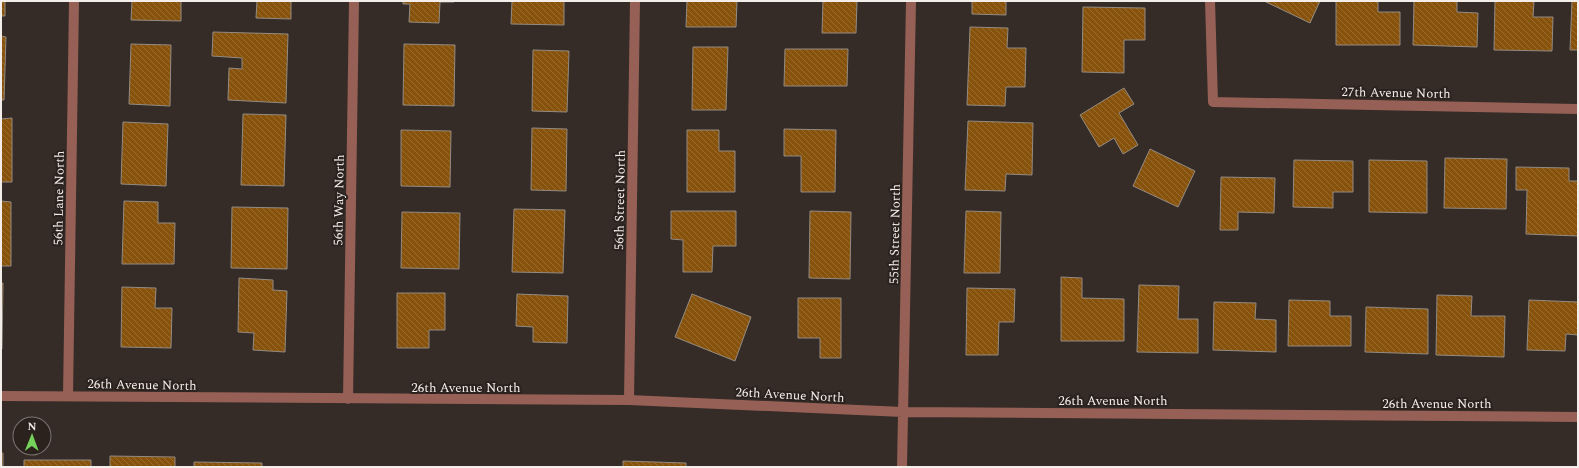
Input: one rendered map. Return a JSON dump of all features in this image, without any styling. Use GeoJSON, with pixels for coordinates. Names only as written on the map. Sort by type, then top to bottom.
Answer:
{"type":"FeatureCollection","features":[{"type":"Feature","properties":{"kind":"street","name":"56th Lane North"},"geometry":{"type":"LineString","coordinates":[[68,396],[74,1]]}},
{"type":"Feature","properties":{"kind":"street","name":"56th Way North"},"geometry":{"type":"LineString","coordinates":[[348,399],[354,1]]}},
{"type":"Feature","properties":{"kind":"street","name":"56th Street North"},"geometry":{"type":"LineString","coordinates":[[630,400],[635,1]]}},
{"type":"Feature","properties":{"kind":"street","name":"55th Street North"},"geometry":{"type":"LineString","coordinates":[[902,467],[911,1]]}},
{"type":"Feature","properties":{"kind":"street","name":"27th Avenue North"},"geometry":{"type":"LineString","coordinates":[[1210,1],[1213,102],[1578,109]]}},
{"type":"Feature","properties":{"kind":"street","name":"26th Avenue North"},"geometry":{"type":"LineString","coordinates":[[1,396],[630,400],[903,412],[1578,417]]}},
{"type":"Feature","properties":{"kind":"building"},"geometry":{"type":"Polygon","coordinates":[[[1,1],[5,1],[5,16],[1,16],[1,1]]]}},
{"type":"Feature","properties":{"kind":"building"},"geometry":{"type":"Polygon","coordinates":[[[132,1],[181,1],[181,21],[131,20],[132,1]]]}},
{"type":"Feature","properties":{"kind":"building"},"geometry":{"type":"Polygon","coordinates":[[[257,1],[291,1],[291,19],[256,18],[257,1]]]}},
{"type":"Feature","properties":{"kind":"building"},"geometry":{"type":"Polygon","coordinates":[[[403,1],[454,2],[440,2],[439,23],[409,22],[410,4],[403,4],[403,1]]]}},
{"type":"Feature","properties":{"kind":"building"},"geometry":{"type":"Polygon","coordinates":[[[512,1],[564,1],[564,25],[511,24],[512,1]]]}},
{"type":"Feature","properties":{"kind":"building"},"geometry":{"type":"Polygon","coordinates":[[[687,1],[737,1],[736,27],[686,27],[687,1]]]}},
{"type":"Feature","properties":{"kind":"building"},"geometry":{"type":"Polygon","coordinates":[[[823,1],[857,1],[856,33],[822,33],[823,1]]]}},
{"type":"Feature","properties":{"kind":"building"},"geometry":{"type":"Polygon","coordinates":[[[972,1],[1006,1],[1006,15],[972,14],[972,1]]]}},
{"type":"Feature","properties":{"kind":"building"},"geometry":{"type":"Polygon","coordinates":[[[1264,1],[1320,1],[1310,23],[1264,1]]]}},
{"type":"Feature","properties":{"kind":"building"},"geometry":{"type":"Polygon","coordinates":[[[1336,1],[1378,1],[1378,12],[1400,12],[1400,45],[1336,45],[1336,1]]]}},
{"type":"Feature","properties":{"kind":"building"},"geometry":{"type":"Polygon","coordinates":[[[1414,1],[1457,1],[1457,12],[1478,13],[1477,47],[1413,45],[1414,1]]]}},
{"type":"Feature","properties":{"kind":"building"},"geometry":{"type":"Polygon","coordinates":[[[1495,1],[1534,1],[1533,17],[1553,17],[1552,51],[1494,50],[1495,1]]]}},
{"type":"Feature","properties":{"kind":"building"},"geometry":{"type":"Polygon","coordinates":[[[1572,1],[1578,1],[1578,50],[1570,50],[1572,1]]]}},
{"type":"Feature","properties":{"kind":"building"},"geometry":{"type":"Polygon","coordinates":[[[1083,7],[1145,8],[1145,40],[1124,40],[1124,73],[1082,72],[1083,7]]]}},
{"type":"Feature","properties":{"kind":"building"},"geometry":{"type":"Polygon","coordinates":[[[970,27],[1008,28],[1007,48],[1026,48],[1025,87],[1006,87],[1005,106],[967,105],[970,27]]]}},
{"type":"Feature","properties":{"kind":"building"},"geometry":{"type":"Polygon","coordinates":[[[213,32],[288,34],[286,103],[228,100],[229,68],[242,69],[242,58],[212,56],[213,32]]]}},
{"type":"Feature","properties":{"kind":"building"},"geometry":{"type":"Polygon","coordinates":[[[1,36],[6,37],[4,100],[1,100],[1,36]]]}},
{"type":"Feature","properties":{"kind":"building"},"geometry":{"type":"Polygon","coordinates":[[[131,44],[171,45],[170,106],[129,104],[131,44]]]}},
{"type":"Feature","properties":{"kind":"building"},"geometry":{"type":"Polygon","coordinates":[[[404,44],[455,45],[454,106],[403,105],[404,44]]]}},
{"type":"Feature","properties":{"kind":"building"},"geometry":{"type":"Polygon","coordinates":[[[693,47],[728,47],[726,110],[692,110],[693,47]]]}},
{"type":"Feature","properties":{"kind":"building"},"geometry":{"type":"Polygon","coordinates":[[[785,49],[848,49],[847,86],[784,86],[785,49]]]}},
{"type":"Feature","properties":{"kind":"building"},"geometry":{"type":"Polygon","coordinates":[[[533,50],[569,51],[567,112],[532,111],[533,50]]]}},
{"type":"Feature","properties":{"kind":"building"},"geometry":{"type":"Polygon","coordinates":[[[1124,88],[1134,104],[1119,113],[1138,145],[1123,154],[1114,138],[1099,147],[1080,115],[1124,88]]]}},
{"type":"Feature","properties":{"kind":"building"},"geometry":{"type":"Polygon","coordinates":[[[243,114],[286,115],[284,186],[241,185],[243,114]]]}},
{"type":"Feature","properties":{"kind":"building"},"geometry":{"type":"Polygon","coordinates":[[[12,118],[12,182],[1,182],[1,119],[12,118]]]}},
{"type":"Feature","properties":{"kind":"building"},"geometry":{"type":"Polygon","coordinates":[[[968,121],[1033,123],[1032,175],[1006,174],[1005,191],[965,190],[968,121]]]}},
{"type":"Feature","properties":{"kind":"building"},"geometry":{"type":"Polygon","coordinates":[[[123,122],[168,124],[166,186],[121,184],[123,122]]]}},
{"type":"Feature","properties":{"kind":"building"},"geometry":{"type":"Polygon","coordinates":[[[532,128],[567,129],[566,191],[531,190],[532,128]]]}},
{"type":"Feature","properties":{"kind":"building"},"geometry":{"type":"Polygon","coordinates":[[[784,129],[836,130],[835,192],[801,192],[801,156],[784,156],[784,129]]]}},
{"type":"Feature","properties":{"kind":"building"},"geometry":{"type":"Polygon","coordinates":[[[401,130],[451,131],[450,187],[401,186],[401,130]]]}},
{"type":"Feature","properties":{"kind":"building"},"geometry":{"type":"Polygon","coordinates":[[[687,130],[719,130],[719,151],[735,151],[735,192],[687,192],[687,130]]]}},
{"type":"Feature","properties":{"kind":"building"},"geometry":{"type":"Polygon","coordinates":[[[1150,149],[1195,171],[1178,207],[1133,186],[1150,149]]]}},
{"type":"Feature","properties":{"kind":"building"},"geometry":{"type":"Polygon","coordinates":[[[1445,158],[1507,159],[1506,209],[1444,208],[1445,158]]]}},
{"type":"Feature","properties":{"kind":"building"},"geometry":{"type":"Polygon","coordinates":[[[1294,160],[1353,161],[1353,192],[1333,192],[1333,208],[1293,207],[1294,160]]]}},
{"type":"Feature","properties":{"kind":"building"},"geometry":{"type":"Polygon","coordinates":[[[1369,160],[1427,161],[1427,213],[1369,212],[1369,160]]]}},
{"type":"Feature","properties":{"kind":"building"},"geometry":{"type":"Polygon","coordinates":[[[1516,167],[1569,168],[1569,181],[1578,181],[1578,236],[1526,234],[1527,190],[1516,190],[1516,167]]]}},
{"type":"Feature","properties":{"kind":"building"},"geometry":{"type":"Polygon","coordinates":[[[1221,177],[1275,178],[1274,213],[1238,212],[1238,230],[1220,230],[1221,177]]]}},
{"type":"Feature","properties":{"kind":"building"},"geometry":{"type":"Polygon","coordinates":[[[1,201],[11,202],[11,266],[1,266],[1,201]]]}},
{"type":"Feature","properties":{"kind":"building"},"geometry":{"type":"Polygon","coordinates":[[[124,201],[158,202],[158,223],[175,223],[174,264],[122,264],[124,201]]]}},
{"type":"Feature","properties":{"kind":"building"},"geometry":{"type":"Polygon","coordinates":[[[232,207],[288,208],[287,269],[231,268],[232,207]]]}},
{"type":"Feature","properties":{"kind":"building"},"geometry":{"type":"Polygon","coordinates":[[[514,209],[565,210],[563,273],[512,272],[514,209]]]}},
{"type":"Feature","properties":{"kind":"building"},"geometry":{"type":"Polygon","coordinates":[[[671,211],[736,211],[736,246],[713,246],[712,272],[683,272],[683,240],[671,239],[671,211]]]}},
{"type":"Feature","properties":{"kind":"building"},"geometry":{"type":"Polygon","coordinates":[[[810,211],[851,212],[850,279],[809,278],[810,211]]]}},
{"type":"Feature","properties":{"kind":"building"},"geometry":{"type":"Polygon","coordinates":[[[966,211],[1001,212],[1000,273],[964,273],[966,211]]]}},
{"type":"Feature","properties":{"kind":"building"},"geometry":{"type":"Polygon","coordinates":[[[402,212],[460,213],[459,269],[401,268],[402,212]]]}},
{"type":"Feature","properties":{"kind":"building"},"geometry":{"type":"Polygon","coordinates":[[[1061,277],[1082,278],[1082,298],[1124,299],[1124,341],[1061,341],[1061,277]]]}},
{"type":"Feature","properties":{"kind":"building"},"geometry":{"type":"Polygon","coordinates":[[[239,278],[273,280],[273,290],[287,291],[285,352],[253,350],[254,333],[238,332],[239,278]]]}},
{"type":"Feature","properties":{"kind":"building"},"geometry":{"type":"Polygon","coordinates":[[[1,283],[3,283],[2,349],[1,349],[1,283]]]}},
{"type":"Feature","properties":{"kind":"building"},"geometry":{"type":"Polygon","coordinates":[[[1139,285],[1179,286],[1178,319],[1198,319],[1198,353],[1137,352],[1139,285]]]}},
{"type":"Feature","properties":{"kind":"building"},"geometry":{"type":"Polygon","coordinates":[[[122,287],[156,288],[155,308],[172,308],[171,348],[121,347],[122,287]]]}},
{"type":"Feature","properties":{"kind":"building"},"geometry":{"type":"Polygon","coordinates":[[[967,288],[1015,289],[1014,322],[999,322],[998,355],[966,355],[967,288]]]}},
{"type":"Feature","properties":{"kind":"building"},"geometry":{"type":"Polygon","coordinates":[[[397,293],[445,293],[445,330],[429,330],[429,348],[397,348],[397,293]]]}},
{"type":"Feature","properties":{"kind":"building"},"geometry":{"type":"Polygon","coordinates":[[[517,294],[568,296],[567,343],[533,342],[533,327],[516,326],[517,294]]]}},
{"type":"Feature","properties":{"kind":"building"},"geometry":{"type":"Polygon","coordinates":[[[692,294],[751,317],[735,361],[675,337],[692,294]]]}},
{"type":"Feature","properties":{"kind":"building"},"geometry":{"type":"Polygon","coordinates":[[[1437,295],[1472,296],[1471,316],[1505,316],[1504,357],[1436,355],[1437,295]]]}},
{"type":"Feature","properties":{"kind":"building"},"geometry":{"type":"Polygon","coordinates":[[[798,298],[841,298],[841,358],[820,358],[820,338],[798,338],[798,298]]]}},
{"type":"Feature","properties":{"kind":"building"},"geometry":{"type":"Polygon","coordinates":[[[1289,300],[1330,301],[1330,316],[1351,316],[1351,346],[1288,346],[1289,300]]]}},
{"type":"Feature","properties":{"kind":"building"},"geometry":{"type":"Polygon","coordinates":[[[1529,300],[1578,302],[1578,335],[1566,334],[1565,351],[1527,350],[1529,300]]]}},
{"type":"Feature","properties":{"kind":"building"},"geometry":{"type":"Polygon","coordinates":[[[1214,302],[1256,303],[1255,319],[1276,320],[1276,352],[1213,350],[1214,302]]]}},
{"type":"Feature","properties":{"kind":"building"},"geometry":{"type":"Polygon","coordinates":[[[1366,307],[1428,309],[1428,354],[1365,352],[1366,307]]]}},
{"type":"Feature","properties":{"kind":"building"},"geometry":{"type":"Polygon","coordinates":[[[1,453],[3,453],[3,467],[1,467],[1,453]]]}},
{"type":"Feature","properties":{"kind":"building"},"geometry":{"type":"Polygon","coordinates":[[[110,456],[175,457],[175,467],[110,467],[110,456]]]}},
{"type":"Feature","properties":{"kind":"building"},"geometry":{"type":"Polygon","coordinates":[[[24,460],[91,460],[91,467],[24,467],[24,460]]]}},
{"type":"Feature","properties":{"kind":"building"},"geometry":{"type":"Polygon","coordinates":[[[623,461],[686,463],[686,467],[623,467],[623,461]]]}},
{"type":"Feature","properties":{"kind":"building"},"geometry":{"type":"Polygon","coordinates":[[[194,462],[262,463],[262,467],[194,467],[194,462]]]}}]}
